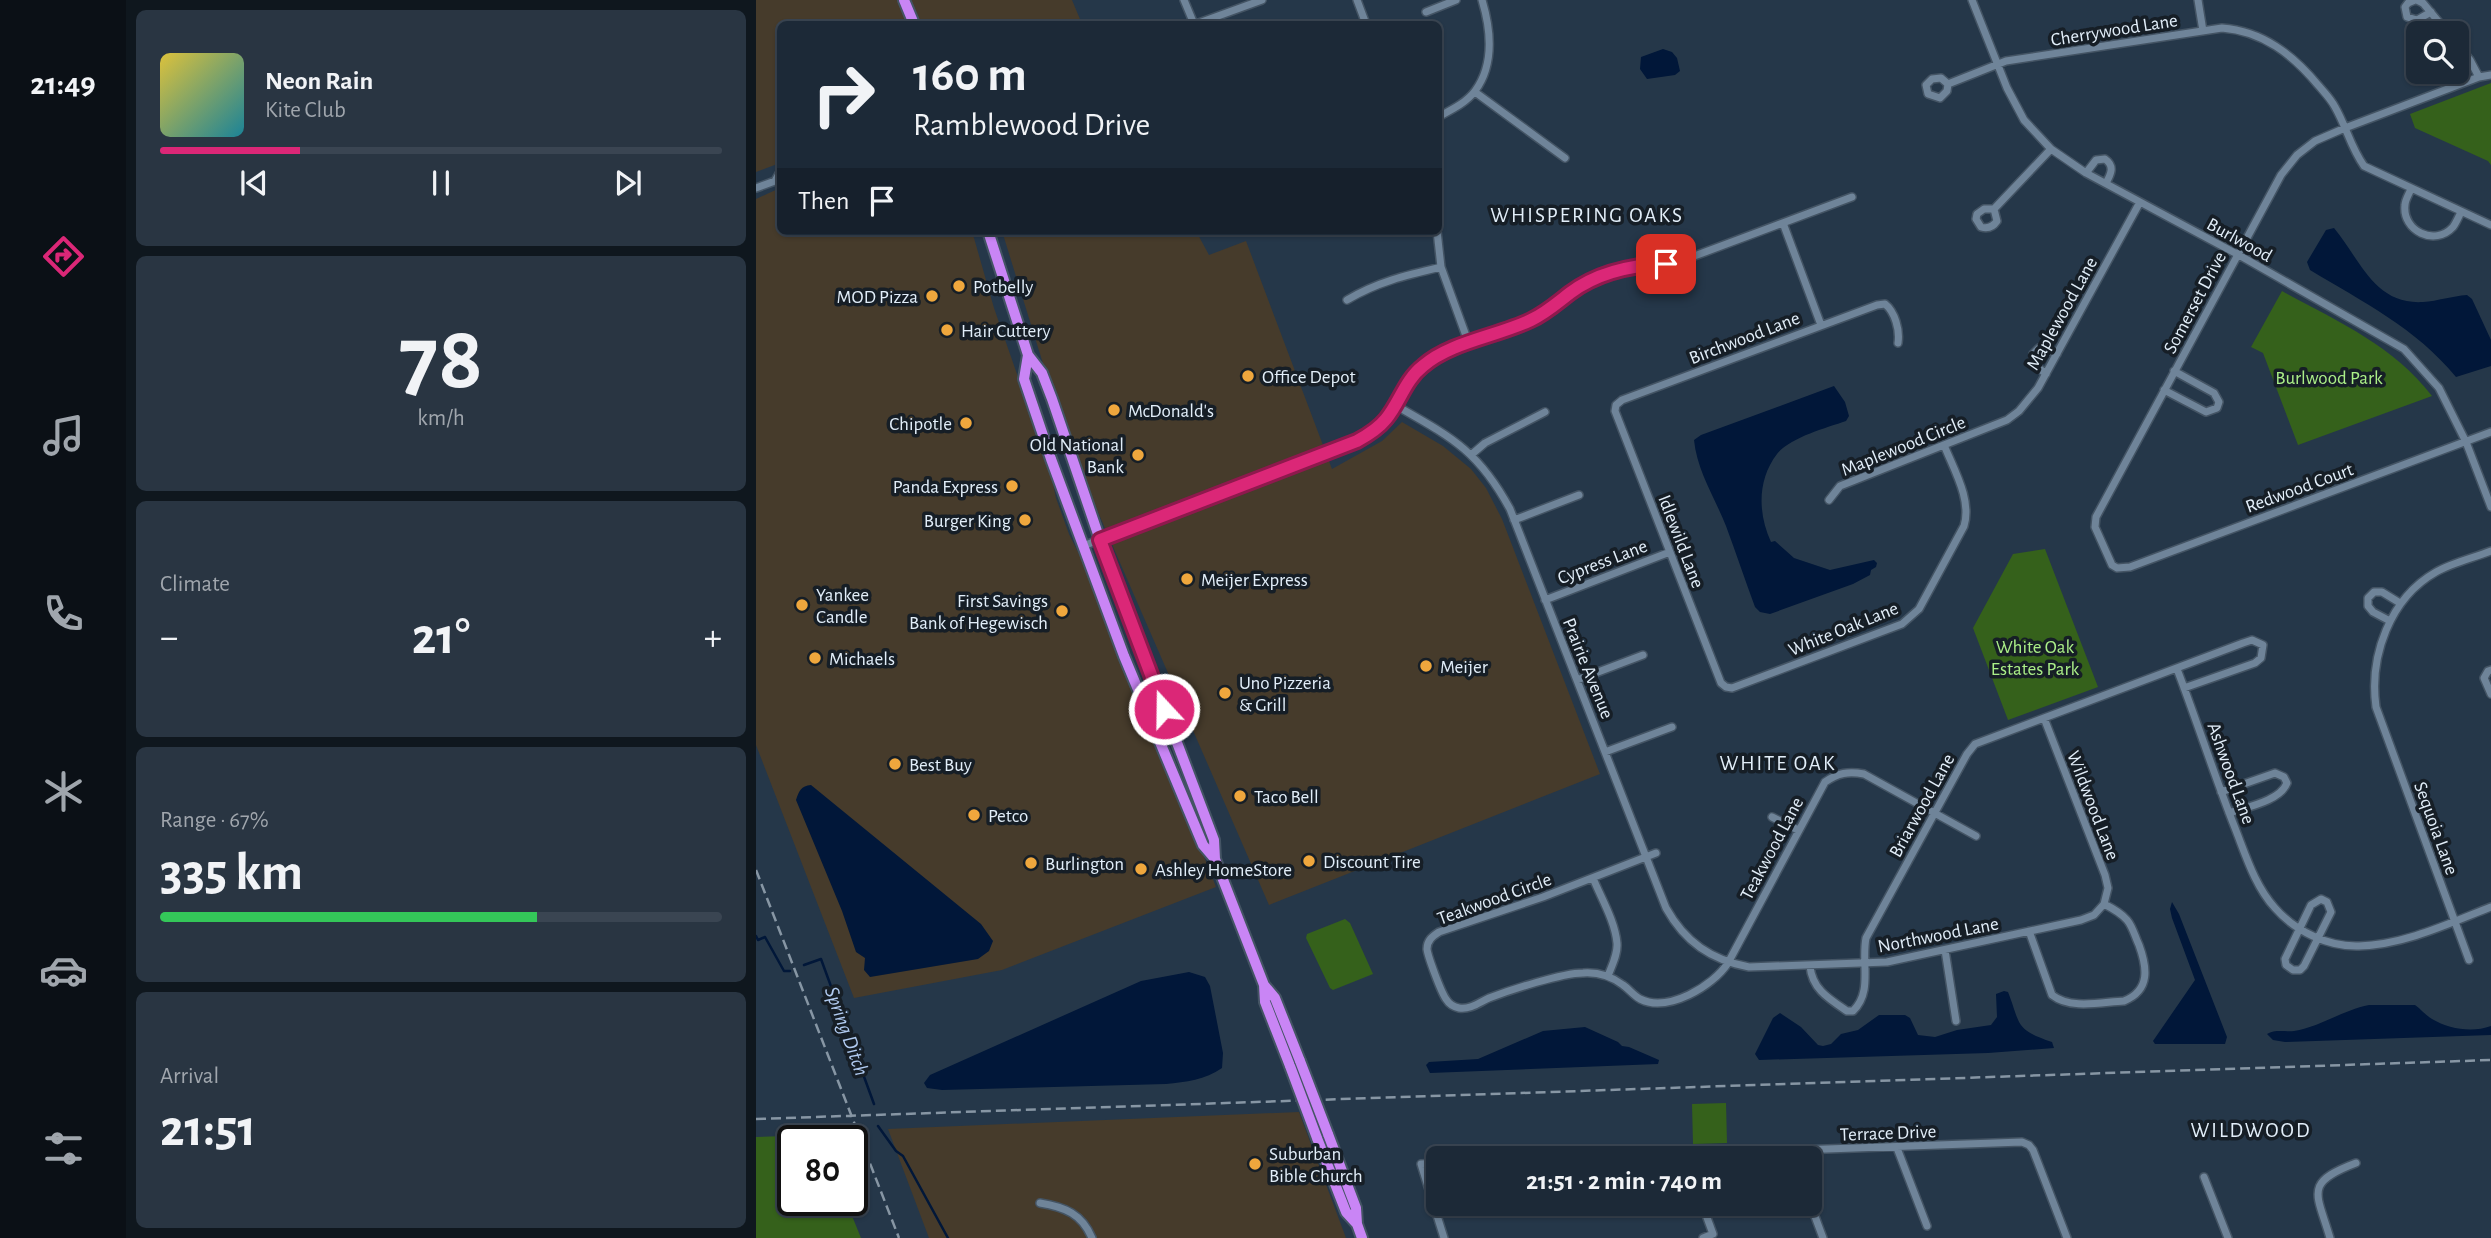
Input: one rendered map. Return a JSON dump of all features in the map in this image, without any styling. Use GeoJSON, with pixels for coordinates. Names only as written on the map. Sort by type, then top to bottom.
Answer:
{"type":"FeatureCollection","features":[{"type":"Feature","properties":{"kind":"highway"},"geometry":{"type":"LineString","coordinates":[[904,0],[913,21]]}},
{"type":"Feature","properties":{"kind":"highway"},"geometry":{"type":"LineString","coordinates":[[989,235],[1028,355],[1042,373],[1100,540],[1214,840],[1215,859],[1264,985],[1265,1002],[1295,1064],[1323,1136],[1346,1212],[1357,1224],[1362,1238]]}},
{"type":"Feature","properties":{"kind":"highway"},"geometry":{"type":"LineString","coordinates":[[1028,355],[1024,379],[1083,546],[1124,656],[1203,845],[1215,859]]}},
{"type":"Feature","properties":{"kind":"street"},"geometry":{"type":"LineString","coordinates":[[1184,0],[1194,21]]}},
{"type":"Feature","properties":{"kind":"street"},"geometry":{"type":"LineString","coordinates":[[1203,21],[1262,0]]}},
{"type":"Feature","properties":{"kind":"street"},"geometry":{"type":"LineString","coordinates":[[1357,0],[1365,21]]}},
{"type":"Feature","properties":{"kind":"street"},"geometry":{"type":"LineString","coordinates":[[1426,12],[1456,0]]}},
{"type":"Feature","properties":{"kind":"street"},"geometry":{"type":"LineString","coordinates":[[1442,115],[1458,107],[1475,92],[1486,67],[1491,42],[1482,0]]}},
{"type":"Feature","properties":{"kind":"street","name":"Burlwood"},"geometry":{"type":"LineString","coordinates":[[1972,0],[2007,89],[2024,120],[2051,149],[2086,173],[2237,254],[2404,349],[2439,388],[2466,442],[2491,507]]}},
{"type":"Feature","properties":{"kind":"street"},"geometry":{"type":"LineString","coordinates":[[2199,0],[2203,31]]}},
{"type":"Feature","properties":{"kind":"street"},"geometry":{"type":"LineString","coordinates":[[2431,12],[2417,20],[2407,17],[2405,8],[2408,3],[2416,0],[2431,12],[2438,21]]}},
{"type":"Feature","properties":{"kind":"street","name":"Cherrywood Lane"},"geometry":{"type":"LineString","coordinates":[[1948,84],[2006,61],[2222,28],[2247,32],[2298,61],[2334,105],[2357,157],[2364,166],[2491,225]]}},
{"type":"Feature","properties":{"kind":"street"},"geometry":{"type":"LineString","coordinates":[[2469,59],[2479,77]]}},
{"type":"Feature","properties":{"kind":"street","name":"Somerset Drive"},"geometry":{"type":"LineString","coordinates":[[2479,77],[2491,69]]}},
{"type":"Feature","properties":{"kind":"street","name":"Somerset Drive"},"geometry":{"type":"LineString","coordinates":[[2117,568],[2107,559],[2095,527],[2096,517],[2281,175],[2297,155],[2315,141],[2479,77],[2491,75]]}},
{"type":"Feature","properties":{"kind":"street"},"geometry":{"type":"LineString","coordinates":[[1475,92],[1565,158]]}},
{"type":"Feature","properties":{"kind":"street"},"geometry":{"type":"LineString","coordinates":[[1994,209],[2051,149]]}},
{"type":"Feature","properties":{"kind":"street"},"geometry":{"type":"LineString","coordinates":[[2086,173],[2096,160],[2105,159],[2112,170],[2106,183]]}},
{"type":"Feature","properties":{"kind":"street"},"geometry":{"type":"LineString","coordinates":[[756,188],[777,182]]}},
{"type":"Feature","properties":{"kind":"street"},"geometry":{"type":"LineString","coordinates":[[2411,189],[2405,205],[2407,218],[2414,230],[2427,237],[2441,235],[2453,227],[2461,212]]}},
{"type":"Feature","properties":{"kind":"street"},"geometry":{"type":"LineString","coordinates":[[1083,546],[1357,441],[1387,419],[1408,381],[1423,366],[1442,354],[1530,321],[1592,280],[1622,269],[1681,261],[1852,197]]}},
{"type":"Feature","properties":{"kind":"street","name":"Maplewood Lane"},"geometry":{"type":"LineString","coordinates":[[1994,426],[2019,411],[2028,402],[2140,202]]}},
{"type":"Feature","properties":{"kind":"street"},"geometry":{"type":"LineString","coordinates":[[1783,223],[1821,325]]}},
{"type":"Feature","properties":{"kind":"street"},"geometry":{"type":"LineString","coordinates":[[1437,235],[1441,267],[1469,344]]}},
{"type":"Feature","properties":{"kind":"street"},"geometry":{"type":"LineString","coordinates":[[1347,300],[1391,278],[1441,267]]}},
{"type":"Feature","properties":{"kind":"street","name":"Birchwood Lane"},"geometry":{"type":"LineString","coordinates":[[1616,405],[1622,400],[1877,304],[1885,304],[1890,308],[1899,333],[1898,343]]}},
{"type":"Feature","properties":{"kind":"street"},"geometry":{"type":"LineString","coordinates":[[2046,374],[2035,365],[2033,354],[2039,348],[2045,348],[2057,354]]}},
{"type":"Feature","properties":{"kind":"street"},"geometry":{"type":"LineString","coordinates":[[2164,390],[2206,412],[2217,408],[2219,402],[2214,393],[2174,371]]}},
{"type":"Feature","properties":{"kind":"street","name":"Prairie Avenue"},"geometry":{"type":"LineString","coordinates":[[1395,405],[1453,438],[1471,454],[1496,484],[1514,520],[1666,908],[1689,940],[1728,963]]}},
{"type":"Feature","properties":{"kind":"street","name":"Idlewild Lane"},"geometry":{"type":"LineString","coordinates":[[1616,405],[1615,411],[1721,683],[1726,687]]}},
{"type":"Feature","properties":{"kind":"street"},"geometry":{"type":"LineString","coordinates":[[1471,454],[1486,443],[1545,412]]}},
{"type":"Feature","properties":{"kind":"street","name":"Maplewood Circle"},"geometry":{"type":"LineString","coordinates":[[1829,500],[1840,486],[1994,426]]}},
{"type":"Feature","properties":{"kind":"street","name":"Redwood Court"},"geometry":{"type":"LineString","coordinates":[[2117,568],[2130,567],[2491,432]]}},
{"type":"Feature","properties":{"kind":"street","name":"White Oak Lane"},"geometry":{"type":"LineString","coordinates":[[1726,687],[1732,688],[1902,624],[1911,618],[1919,609],[1968,514],[1966,501],[1944,445]]}},
{"type":"Feature","properties":{"kind":"street"},"geometry":{"type":"LineString","coordinates":[[1514,520],[1579,495]]}},
{"type":"Feature","properties":{"kind":"street","name":"Sequoia Lane"},"geometry":{"type":"LineString","coordinates":[[2469,960],[2376,707],[2374,673],[2390,621],[2400,603],[2437,571],[2491,551]]}},
{"type":"Feature","properties":{"kind":"street","name":"Cypress Lane"},"geometry":{"type":"LineString","coordinates":[[1545,600],[1670,552]]}},
{"type":"Feature","properties":{"kind":"street"},"geometry":{"type":"LineString","coordinates":[[2390,621],[2373,612],[2368,606],[2368,598],[2374,593],[2382,592],[2400,603]]}},
{"type":"Feature","properties":{"kind":"street","name":"Briarwood Lane"},"geometry":{"type":"LineString","coordinates":[[1810,966],[1815,986],[1847,1012],[1853,1012],[1858,1006],[1866,983],[1866,938],[1975,744],[2252,640],[2263,645],[2261,658],[2255,663],[2184,688]]}},
{"type":"Feature","properties":{"kind":"street"},"geometry":{"type":"LineString","coordinates":[[1577,680],[1643,655]]}},
{"type":"Feature","properties":{"kind":"street","name":"Ashwood Lane"},"geometry":{"type":"LineString","coordinates":[[2177,669],[2221,793],[2260,888],[2274,908],[2298,929],[2335,944],[2358,947],[2391,943],[2491,907]]}},
{"type":"Feature","properties":{"kind":"street"},"geometry":{"type":"LineString","coordinates":[[2491,670],[2487,671],[2484,678],[2491,693]]}},
{"type":"Feature","properties":{"kind":"street","name":"Wildwood Lane"},"geometry":{"type":"LineString","coordinates":[[2044,718],[2105,875],[2108,888],[2105,904]]}},
{"type":"Feature","properties":{"kind":"street"},"geometry":{"type":"LineString","coordinates":[[1605,752],[1672,727]]}},
{"type":"Feature","properties":{"kind":"street","name":"Teakwood Lane"},"geometry":{"type":"LineString","coordinates":[[1728,963],[1825,782],[1836,775],[1851,771],[1864,774],[1976,835]]}},
{"type":"Feature","properties":{"kind":"street"},"geometry":{"type":"LineString","coordinates":[[2221,793],[2276,772],[2284,777],[2287,783],[2284,791],[2276,796],[2229,813]]}},
{"type":"Feature","properties":{"kind":"street"},"geometry":{"type":"LineString","coordinates":[[1772,817],[1798,830]]}},
{"type":"Feature","properties":{"kind":"street","name":"Teakwood Circle"},"geometry":{"type":"LineString","coordinates":[[1656,853],[1544,897],[1439,932],[1430,938],[1427,949],[1445,998],[1461,1009],[1573,973],[1591,972],[1608,976],[1643,1000],[1665,1002],[1709,984],[1728,963]]}},
{"type":"Feature","properties":{"kind":"street"},"geometry":{"type":"LineString","coordinates":[[1593,878],[1615,932],[1617,944],[1616,956],[1608,976]]}},
{"type":"Feature","properties":{"kind":"street"},"geometry":{"type":"LineString","coordinates":[[2321,899],[2328,902],[2331,912],[2319,938],[2300,970],[2292,970],[2286,965],[2285,959],[2298,929],[2311,905],[2321,899]]}},
{"type":"Feature","properties":{"kind":"street"},"geometry":{"type":"LineString","coordinates":[[2029,932],[2052,995],[2070,1003],[2124,1001],[2132,998],[2141,988],[2146,977],[2146,964],[2127,919],[2105,904]]}},
{"type":"Feature","properties":{"kind":"street","name":"Northwood Lane"},"geometry":{"type":"LineString","coordinates":[[1728,963],[1749,967],[1887,962],[2081,920],[2094,915],[2105,904]]}},
{"type":"Feature","properties":{"kind":"street"},"geometry":{"type":"LineString","coordinates":[[1945,950],[1956,1021]]}},
{"type":"Feature","properties":{"kind":"street","name":"Terrace Drive"},"geometry":{"type":"LineString","coordinates":[[1822,1153],[1897,1147],[2022,1142],[2029,1144],[2067,1238]]}},
{"type":"Feature","properties":{"kind":"street"},"geometry":{"type":"LineString","coordinates":[[1897,1147],[1927,1226]]}},
{"type":"Feature","properties":{"kind":"street"},"geometry":{"type":"LineString","coordinates":[[2330,1238],[2318,1203],[2318,1188],[2325,1177],[2356,1163]]}},
{"type":"Feature","properties":{"kind":"street"},"geometry":{"type":"LineString","coordinates":[[1426,1164],[1421,1164],[1426,1180]]}},
{"type":"Feature","properties":{"kind":"street"},"geometry":{"type":"LineString","coordinates":[[2204,1177],[2228,1238]]}},
{"type":"Feature","properties":{"kind":"street"},"geometry":{"type":"LineString","coordinates":[[1040,1203],[1061,1206],[1073,1213],[1084,1223],[1092,1238]]}},
{"type":"Feature","properties":{"kind":"street"},"geometry":{"type":"LineString","coordinates":[[1437,1216],[1444,1238]]}},
{"type":"Feature","properties":{"kind":"street"},"geometry":{"type":"LineString","coordinates":[[1703,1238],[1713,1234],[1706,1216]]}},
{"type":"Feature","properties":{"kind":"street"},"geometry":{"type":"LineString","coordinates":[[1815,1216],[1823,1238]]}},
{"type":"Feature","properties":{"kind":"shaded area"},"geometry":{"type":"Polygon","coordinates":[[[756,0],[1072,0],[1081,21],[777,21],[777,164],[756,172],[756,0]]]}},
{"type":"Feature","properties":{"kind":"shaded area"},"geometry":{"type":"Polygon","coordinates":[[[777,189],[777,235],[973,235],[994,308],[1050,469],[1056,498],[1069,534],[1085,566],[1159,757],[1216,887],[1002,970],[854,998],[756,745],[756,199],[777,189]]]}},
{"type":"Feature","properties":{"kind":"shaded area"},"geometry":{"type":"Polygon","coordinates":[[[1003,235],[1198,235],[1209,255],[1246,241],[1332,469],[1382,441],[1402,422],[1443,446],[1471,469],[1486,488],[1502,519],[1600,774],[1269,905],[1067,441],[1003,235]]]}},
{"type":"Feature","properties":{"kind":"shaded area"},"geometry":{"type":"Polygon","coordinates":[[[1299,1112],[1346,1238],[929,1238],[888,1129],[1299,1112]]]}},
{"type":"Feature","properties":{"kind":"green space"},"geometry":{"type":"Polygon","coordinates":[[[2491,83],[2491,165],[2488,161],[2415,128],[2410,114],[2491,83]]]}},
{"type":"Feature","properties":{"kind":"green space","name":"Burlwood Park"},"geometry":{"type":"Polygon","coordinates":[[[2282,291],[2382,348],[2417,378],[2432,396],[2298,445],[2263,353],[2251,347],[2282,291]]]}},
{"type":"Feature","properties":{"kind":"green space","name":"White Oak Estates Park"},"geometry":{"type":"Polygon","coordinates":[[[2045,549],[2098,687],[2008,720],[1973,628],[2013,554],[2045,549]]]}},
{"type":"Feature","properties":{"kind":"green space"},"geometry":{"type":"Polygon","coordinates":[[[1345,919],[1350,923],[1373,974],[1333,990],[1306,938],[1307,934],[1345,919]]]}},
{"type":"Feature","properties":{"kind":"green space"},"geometry":{"type":"Polygon","coordinates":[[[1726,1103],[1727,1143],[1693,1144],[1692,1104],[1726,1103]]]}},
{"type":"Feature","properties":{"kind":"green space"},"geometry":{"type":"Polygon","coordinates":[[[777,1136],[777,1216],[852,1216],[861,1238],[756,1238],[756,1137],[777,1136]]]}},
{"type":"Feature","properties":{"kind":"water"},"geometry":{"type":"Polygon","coordinates":[[[1663,49],[1672,52],[1677,58],[1680,71],[1675,75],[1647,79],[1640,69],[1641,57],[1663,49]]]}},
{"type":"Feature","properties":{"kind":"water"},"geometry":{"type":"Polygon","coordinates":[[[2334,228],[2370,278],[2392,296],[2406,301],[2423,302],[2467,295],[2472,299],[2491,340],[2491,366],[2456,377],[2424,344],[2406,330],[2310,270],[2307,262],[2326,230],[2334,228]]]}},
{"type":"Feature","properties":{"kind":"water"},"geometry":{"type":"Polygon","coordinates":[[[1834,386],[1845,402],[1849,416],[1846,421],[1800,438],[1777,454],[1770,464],[1763,486],[1764,520],[1771,542],[1775,541],[1794,558],[1830,570],[1874,560],[1876,567],[1871,570],[1870,575],[1853,584],[1770,614],[1760,612],[1755,607],[1726,526],[1703,473],[1694,440],[1701,435],[1834,386]]]}},
{"type":"Feature","properties":{"kind":"water"},"geometry":{"type":"Polygon","coordinates":[[[811,785],[981,924],[993,941],[989,951],[978,959],[870,977],[864,970],[865,958],[856,952],[796,800],[805,786],[811,785]]]}},
{"type":"Feature","properties":{"kind":"water"},"geometry":{"type":"Polygon","coordinates":[[[2172,902],[2227,1037],[2225,1044],[2155,1044],[2153,1041],[2195,980],[2172,918],[2172,902]]]}},
{"type":"Feature","properties":{"kind":"water"},"geometry":{"type":"Polygon","coordinates":[[[1189,972],[1205,977],[1210,986],[1223,1053],[1222,1068],[1202,1078],[1166,1084],[942,1090],[927,1088],[924,1083],[930,1075],[1141,981],[1189,972]]]}},
{"type":"Feature","properties":{"kind":"water"},"geometry":{"type":"Polygon","coordinates":[[[2008,992],[2018,1019],[2025,1029],[2052,1042],[2054,1048],[1988,1053],[1759,1060],[1755,1054],[1773,1018],[1780,1013],[1801,1027],[1818,1045],[1823,1046],[1831,1044],[1841,1034],[1858,1030],[1879,1015],[1905,1015],[1910,1018],[1918,1035],[1935,1037],[1957,1030],[1991,1025],[1997,1017],[1996,994],[2008,992]]]}},
{"type":"Feature","properties":{"kind":"water"},"geometry":{"type":"Polygon","coordinates":[[[2369,1005],[2415,1005],[2432,1019],[2453,1027],[2476,1029],[2491,1026],[2491,1035],[2285,1042],[2273,1040],[2267,1034],[2304,1029],[2369,1005]]]}},
{"type":"Feature","properties":{"kind":"water"},"geometry":{"type":"Polygon","coordinates":[[[1585,1027],[1622,1046],[1659,1060],[1658,1064],[1430,1073],[1426,1065],[1429,1062],[1478,1059],[1543,1031],[1585,1027]]]}},
{"type":"Feature","properties":{"kind":"waterway"},"geometry":{"type":"LineString","coordinates":[[756,936],[758,940],[765,937],[784,971],[790,971]]}},
{"type":"Feature","properties":{"kind":"waterway","name":"Spring Ditch"},"geometry":{"type":"LineString","coordinates":[[804,965],[821,959],[874,1104]]}},
{"type":"Feature","properties":{"kind":"waterway"},"geometry":{"type":"LineString","coordinates":[[878,1126],[896,1151],[903,1156],[948,1238]]}},
{"type":"Feature","properties":{"kind":"railway"},"geometry":{"type":"LineString","coordinates":[[756,870],[899,1238]]}},
{"type":"Feature","properties":{"kind":"railway"},"geometry":{"type":"LineString","coordinates":[[756,1119],[2491,1060]]}},
{"type":"Feature","properties":{"kind":"place","name":"Potbelly"},"geometry":{"type":"Point","coordinates":[959,286]}},
{"type":"Feature","properties":{"kind":"place","name":"MOD Pizza"},"geometry":{"type":"Point","coordinates":[932,296]}},
{"type":"Feature","properties":{"kind":"place","name":"Hair Cuttery"},"geometry":{"type":"Point","coordinates":[947,330]}},
{"type":"Feature","properties":{"kind":"place","name":"Office Depot"},"geometry":{"type":"Point","coordinates":[1248,376]}},
{"type":"Feature","properties":{"kind":"place","name":"McDonald's"},"geometry":{"type":"Point","coordinates":[1114,410]}},
{"type":"Feature","properties":{"kind":"place","name":"Chipotle"},"geometry":{"type":"Point","coordinates":[966,423]}},
{"type":"Feature","properties":{"kind":"place","name":"Old National Bank"},"geometry":{"type":"Point","coordinates":[1138,455]}},
{"type":"Feature","properties":{"kind":"place","name":"Panda Express"},"geometry":{"type":"Point","coordinates":[1012,486]}},
{"type":"Feature","properties":{"kind":"place","name":"Burger King"},"geometry":{"type":"Point","coordinates":[1025,520]}},
{"type":"Feature","properties":{"kind":"place","name":"Meijer Express"},"geometry":{"type":"Point","coordinates":[1187,579]}},
{"type":"Feature","properties":{"kind":"place","name":"Yankee Candle"},"geometry":{"type":"Point","coordinates":[802,605]}},
{"type":"Feature","properties":{"kind":"place","name":"First Savings Bank of Hegewisch"},"geometry":{"type":"Point","coordinates":[1062,611]}},
{"type":"Feature","properties":{"kind":"place","name":"Michaels"},"geometry":{"type":"Point","coordinates":[815,658]}},
{"type":"Feature","properties":{"kind":"place","name":"Meijer"},"geometry":{"type":"Point","coordinates":[1426,666]}},
{"type":"Feature","properties":{"kind":"place","name":"Uno Pizzeria & Grill"},"geometry":{"type":"Point","coordinates":[1225,693]}},
{"type":"Feature","properties":{"kind":"place","name":"Best Buy"},"geometry":{"type":"Point","coordinates":[895,764]}},
{"type":"Feature","properties":{"kind":"place","name":"Taco Bell"},"geometry":{"type":"Point","coordinates":[1240,796]}},
{"type":"Feature","properties":{"kind":"place","name":"Petco"},"geometry":{"type":"Point","coordinates":[974,815]}},
{"type":"Feature","properties":{"kind":"place","name":"Discount Tire"},"geometry":{"type":"Point","coordinates":[1309,861]}},
{"type":"Feature","properties":{"kind":"place","name":"Burlington"},"geometry":{"type":"Point","coordinates":[1031,863]}},
{"type":"Feature","properties":{"kind":"place","name":"Ashley HomeStore"},"geometry":{"type":"Point","coordinates":[1141,869]}},
{"type":"Feature","properties":{"kind":"place","name":"Suburban Bible Church"},"geometry":{"type":"Point","coordinates":[1255,1164]}},
{"type":"Feature","properties":{"kind":"district","name":"WHISPERING OAKS"},"geometry":{"type":"Point","coordinates":[1587,215]}},
{"type":"Feature","properties":{"kind":"district","name":"WHITE OAK"},"geometry":{"type":"Point","coordinates":[1778,763]}},
{"type":"Feature","properties":{"kind":"district","name":"WILDWOOD"},"geometry":{"type":"Point","coordinates":[2251,1130]}},
{"type":"Feature","properties":{"kind":"route"},"geometry":{"type":"LineString","coordinates":[[1164,709],[1100,540],[1357,441],[1387,419],[1408,381],[1423,366],[1442,354],[1530,321],[1592,280],[1622,269],[1666,264]]}}]}
